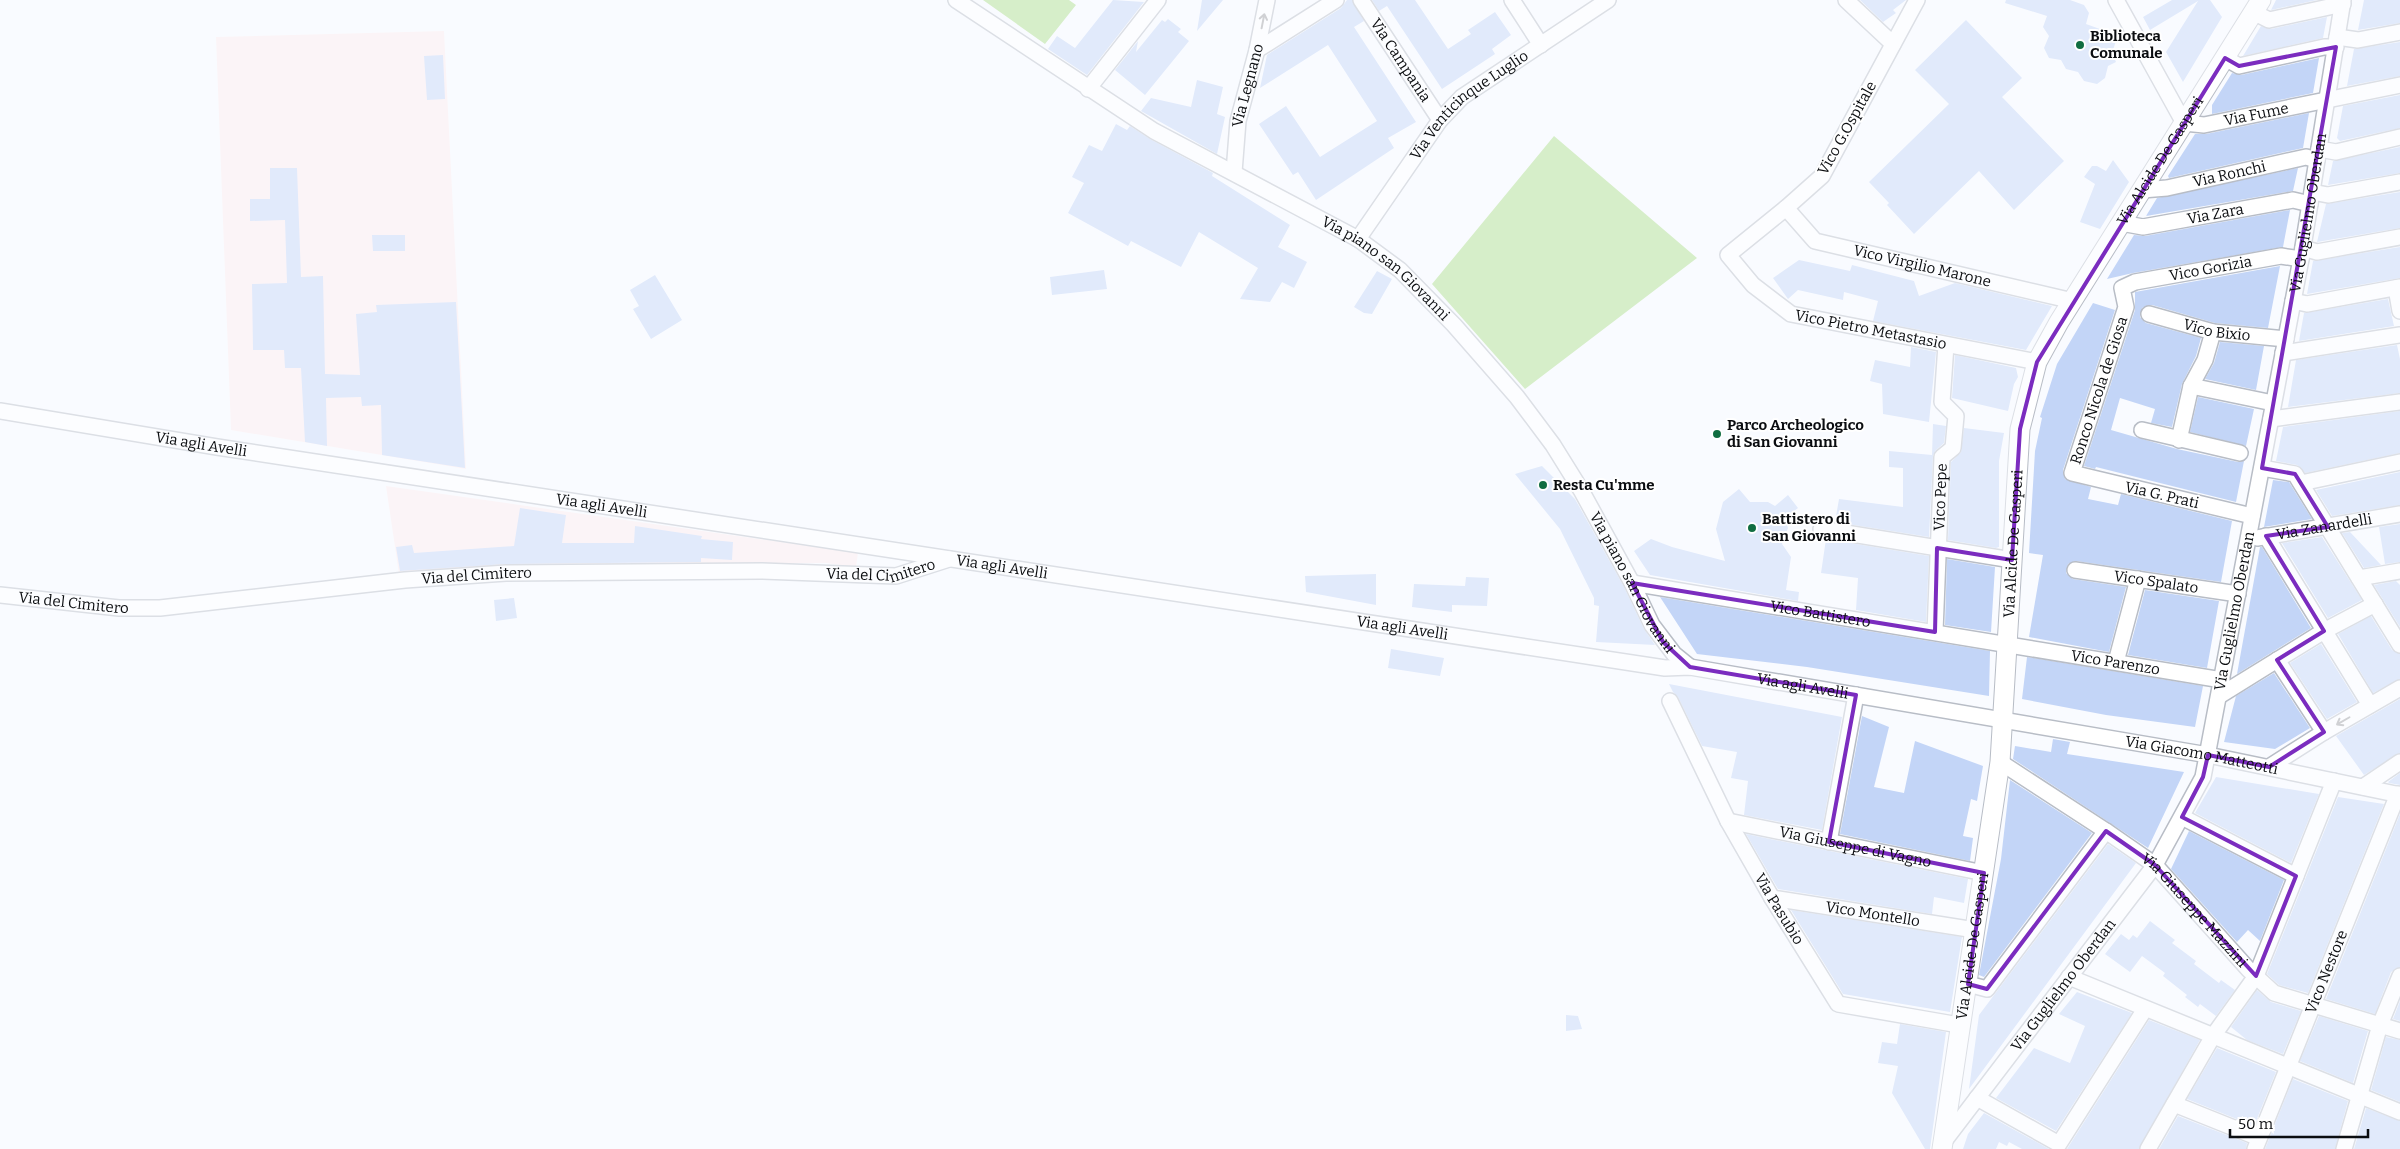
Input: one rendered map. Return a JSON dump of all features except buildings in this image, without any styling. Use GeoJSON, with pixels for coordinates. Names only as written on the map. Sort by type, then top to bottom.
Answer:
{"type":"FeatureCollection","features":[{"type":"Feature","properties":{"kind":"street","name":"Via piano san Giovanni"},"geometry":{"type":"LineString","coordinates":[[956,0],[1154,131],[1358,239],[1400,270],[1454,325],[1516,397],[1558,452],[1632,583],[1652,625],[1664,642],[1690,667]]}},
{"type":"Feature","properties":{"kind":"street"},"geometry":{"type":"LineString","coordinates":[[1088,89],[1158,0]]}},
{"type":"Feature","properties":{"kind":"street","name":"Via Legnano"},"geometry":{"type":"LineString","coordinates":[[1234,172],[1238,121],[1257,50],[1267,0]]}},
{"type":"Feature","properties":{"kind":"street"},"geometry":{"type":"LineString","coordinates":[[1257,50],[1336,0]]}},
{"type":"Feature","properties":{"kind":"street","name":"Via Campania"},"geometry":{"type":"LineString","coordinates":[[1361,0],[1440,120]]}},
{"type":"Feature","properties":{"kind":"street"},"geometry":{"type":"LineString","coordinates":[[1512,0],[1541,44]]}},
{"type":"Feature","properties":{"kind":"street","name":"Via Venticinque Luglio"},"geometry":{"type":"LineString","coordinates":[[1358,239],[1440,120],[1462,97],[1608,0]]}},
{"type":"Feature","properties":{"kind":"street"},"geometry":{"type":"LineString","coordinates":[[1846,0],[1893,44]]}},
{"type":"Feature","properties":{"kind":"street","name":"Vico G.Ospitale"},"geometry":{"type":"LineString","coordinates":[[1728,255],[1822,176],[1917,0]]}},
{"type":"Feature","properties":{"kind":"street"},"geometry":{"type":"LineString","coordinates":[[2116,0],[2184,123]]}},
{"type":"Feature","properties":{"kind":"street"},"geometry":{"type":"LineString","coordinates":[[2257,6],[2269,20],[2343,2]]}},
{"type":"Feature","properties":{"kind":"street","name":"Via Guglielmo Oberdan"},"geometry":{"type":"LineString","coordinates":[[1942,1147],[1977,1098],[2155,865],[2203,777],[2302,254],[2343,2]]}},
{"type":"Feature","properties":{"kind":"street","name":"Via Alcide De Gasperi"},"geometry":{"type":"LineString","coordinates":[[1942,1147],[2000,762],[2020,429],[2037,362],[2121,223],[2257,6]]}},
{"type":"Feature","properties":{"kind":"street"},"geometry":{"type":"LineString","coordinates":[[2225,58],[2239,66],[2324,47],[2336,42],[2400,32]]}},
{"type":"Feature","properties":{"kind":"street","name":"Via Fume"},"geometry":{"type":"LineString","coordinates":[[2184,123],[2204,125],[2400,85]]}},
{"type":"Feature","properties":{"kind":"street","name":"Via Ronchi"},"geometry":{"type":"LineString","coordinates":[[2142,190],[2168,188],[2400,137]]}},
{"type":"Feature","properties":{"kind":"street","name":"Via Zara"},"geometry":{"type":"LineString","coordinates":[[2121,223],[2143,227],[2400,182]]}},
{"type":"Feature","properties":{"kind":"street","name":"Vico Virgilio Marone"},"geometry":{"type":"LineString","coordinates":[[1786,208],[1815,241],[2073,301]]}},
{"type":"Feature","properties":{"kind":"street","name":"Vico Gorizia"},"geometry":{"type":"LineString","coordinates":[[2126,307],[2122,288],[2135,282],[2400,237]]}},
{"type":"Feature","properties":{"kind":"street","name":"Vico Pietro Metastasio"},"geometry":{"type":"LineString","coordinates":[[1728,255],[1753,285],[1791,314],[2037,362]]}},
{"type":"Feature","properties":{"kind":"street"},"geometry":{"type":"LineString","coordinates":[[2293,301],[2307,304],[2398,288],[2400,311]]}},
{"type":"Feature","properties":{"kind":"street","name":"Ronco Nicola de Giosa"},"geometry":{"type":"LineString","coordinates":[[2072,473],[2126,307]]}},
{"type":"Feature","properties":{"kind":"street","name":"Vico Bixio"},"geometry":{"type":"LineString","coordinates":[[2149,314],[2213,332],[2284,346],[2400,335]]}},
{"type":"Feature","properties":{"kind":"street"},"geometry":{"type":"LineString","coordinates":[[2179,440],[2191,386],[2205,360],[2213,332]]}},
{"type":"Feature","properties":{"kind":"street","name":"Vico Pepe"},"geometry":{"type":"LineString","coordinates":[[1935,632],[1942,457],[1953,448],[1956,416],[1942,402],[1946,344]]}},
{"type":"Feature","properties":{"kind":"street"},"geometry":{"type":"LineString","coordinates":[[2191,386],[2273,403]]}},
{"type":"Feature","properties":{"kind":"street"},"geometry":{"type":"LineString","coordinates":[[2271,419],[2400,402]]}},
{"type":"Feature","properties":{"kind":"street","name":"Via agli Avelli"},"geometry":{"type":"LineString","coordinates":[[0,411],[217,447],[1665,668],[1690,667],[2002,720]]}},
{"type":"Feature","properties":{"kind":"street"},"geometry":{"type":"LineString","coordinates":[[2142,430],[2240,453]]}},
{"type":"Feature","properties":{"kind":"street"},"geometry":{"type":"LineString","coordinates":[[2301,483],[2400,462]]}},
{"type":"Feature","properties":{"kind":"street"},"geometry":{"type":"LineString","coordinates":[[2262,468],[2295,474],[2400,645]]}},
{"type":"Feature","properties":{"kind":"street","name":"Via G. Prati"},"geometry":{"type":"LineString","coordinates":[[2072,473],[2252,516]]}},
{"type":"Feature","properties":{"kind":"street","name":"Via Zanardelli"},"geometry":{"type":"LineString","coordinates":[[2248,539],[2400,514]]}},
{"type":"Feature","properties":{"kind":"street"},"geometry":{"type":"LineString","coordinates":[[1821,529],[2012,560]]}},
{"type":"Feature","properties":{"kind":"street"},"geometry":{"type":"LineString","coordinates":[[2266,536],[2370,705]]}},
{"type":"Feature","properties":{"kind":"street","name":"Via del Cimitero"},"geometry":{"type":"LineString","coordinates":[[0,594],[118,608],[160,608],[405,580],[506,573],[762,571],[896,576],[953,558]]}},
{"type":"Feature","properties":{"kind":"street","name":"Vico Spalato"},"geometry":{"type":"LineString","coordinates":[[2075,570],[2238,594]]}},
{"type":"Feature","properties":{"kind":"street"},"geometry":{"type":"LineString","coordinates":[[2359,578],[2399,573]]}},
{"type":"Feature","properties":{"kind":"street"},"geometry":{"type":"LineString","coordinates":[[2116,662],[2138,579]]}},
{"type":"Feature","properties":{"kind":"street","name":"Vico Battistero"},"geometry":{"type":"LineString","coordinates":[[1632,583],[2008,644]]}},
{"type":"Feature","properties":{"kind":"street"},"geometry":{"type":"LineString","coordinates":[[2219,696],[2324,631],[2375,604]]}},
{"type":"Feature","properties":{"kind":"street","name":"Vico Parenzo"},"geometry":{"type":"LineString","coordinates":[[2008,644],[2222,680]]}},
{"type":"Feature","properties":{"kind":"street"},"geometry":{"type":"LineString","coordinates":[[2278,660],[2324,732]]}},
{"type":"Feature","properties":{"kind":"street"},"geometry":{"type":"LineString","coordinates":[[2269,768],[2324,732],[2400,688]]}},
{"type":"Feature","properties":{"kind":"street"},"geometry":{"type":"LineString","coordinates":[[1829,842],[1856,695]]}},
{"type":"Feature","properties":{"kind":"street","name":"Via Pasubio"},"geometry":{"type":"LineString","coordinates":[[1670,701],[1728,821],[1772,898],[1838,1004],[1959,1025]]}},
{"type":"Feature","properties":{"kind":"street","name":"Via Giacomo Matteotti"},"geometry":{"type":"LineString","coordinates":[[2002,720],[2208,755],[2399,795]]}},
{"type":"Feature","properties":{"kind":"street","name":"Via Giuseppe Mazzini"},"geometry":{"type":"LineString","coordinates":[[2000,762],[2106,830],[2155,865],[2256,976],[2274,993],[2400,1031]]}},
{"type":"Feature","properties":{"kind":"street"},"geometry":{"type":"LineString","coordinates":[[2363,787],[2400,762]]}},
{"type":"Feature","properties":{"kind":"street"},"geometry":{"type":"LineString","coordinates":[[2148,1149],[2213,1036],[2256,976],[2334,781]]}},
{"type":"Feature","properties":{"kind":"street","name":"Vico Nestore"},"geometry":{"type":"LineString","coordinates":[[2257,1143],[2399,795]]}},
{"type":"Feature","properties":{"kind":"street"},"geometry":{"type":"LineString","coordinates":[[2182,817],[2296,876]]}},
{"type":"Feature","properties":{"kind":"street","name":"Via Giuseppe di Vagno"},"geometry":{"type":"LineString","coordinates":[[1728,821],[1984,873]]}},
{"type":"Feature","properties":{"kind":"street"},"geometry":{"type":"LineString","coordinates":[[1968,984],[1987,988],[2106,830]]}},
{"type":"Feature","properties":{"kind":"street","name":"Vico Montello"},"geometry":{"type":"LineString","coordinates":[[1772,898],[1975,930]]}},
{"type":"Feature","properties":{"kind":"street"},"geometry":{"type":"LineString","coordinates":[[2344,1149],[2380,1026],[2400,976]]}},
{"type":"Feature","properties":{"kind":"street"},"geometry":{"type":"LineString","coordinates":[[2070,978],[2400,1112]]}},
{"type":"Feature","properties":{"kind":"street"},"geometry":{"type":"LineString","coordinates":[[1977,1098],[2059,1144],[2145,1008]]}},
{"type":"Feature","properties":{"kind":"street"},"geometry":{"type":"LineString","coordinates":[[2174,1104],[2257,1143]]}},
{"type":"Feature","properties":{"kind":"highlighted area"},"geometry":{"type":"Polygon","coordinates":[[[2336,47],[2262,468],[2295,474],[2328,527],[2266,536],[2324,631],[2277,660],[2324,732],[2269,767],[2208,755],[2203,777],[2182,817],[2296,876],[2256,976],[2155,865],[2106,831],[1987,989],[1968,984],[1984,873],[1829,842],[1856,695],[1690,667],[1663,642],[1632,583],[1935,632],[1937,548],[2012,560],[2020,429],[2037,362],[2225,58],[2239,66],[2336,47]]]}},
{"type":"Feature","properties":{"kind":"shaded area"},"geometry":{"type":"Polygon","coordinates":[[[444,31],[466,469],[231,430],[216,37],[444,31]]]}},
{"type":"Feature","properties":{"kind":"shaded area"},"geometry":{"type":"Polygon","coordinates":[[[386,486],[858,553],[856,567],[826,563],[519,564],[399,574],[386,486]]]}},
{"type":"Feature","properties":{"kind":"green space"},"geometry":{"type":"Polygon","coordinates":[[[983,0],[1069,0],[1076,5],[1045,44],[983,0]]]}},
{"type":"Feature","properties":{"kind":"green space"},"geometry":{"type":"Polygon","coordinates":[[[1554,136],[1697,258],[1525,389],[1432,284],[1554,136]]]}},
{"type":"Feature","properties":{"kind":"place","name":"Biblioteca Comunale"},"geometry":{"type":"Point","coordinates":[2080,45]}},
{"type":"Feature","properties":{"kind":"place","name":"Parco Archeologico di San Giovanni"},"geometry":{"type":"Point","coordinates":[1717,434]}},
{"type":"Feature","properties":{"kind":"place","name":"Resta Cu'mme"},"geometry":{"type":"Point","coordinates":[1543,485]}},
{"type":"Feature","properties":{"kind":"place","name":"Battistero di San Giovanni"},"geometry":{"type":"Point","coordinates":[1752,528]}}]}
